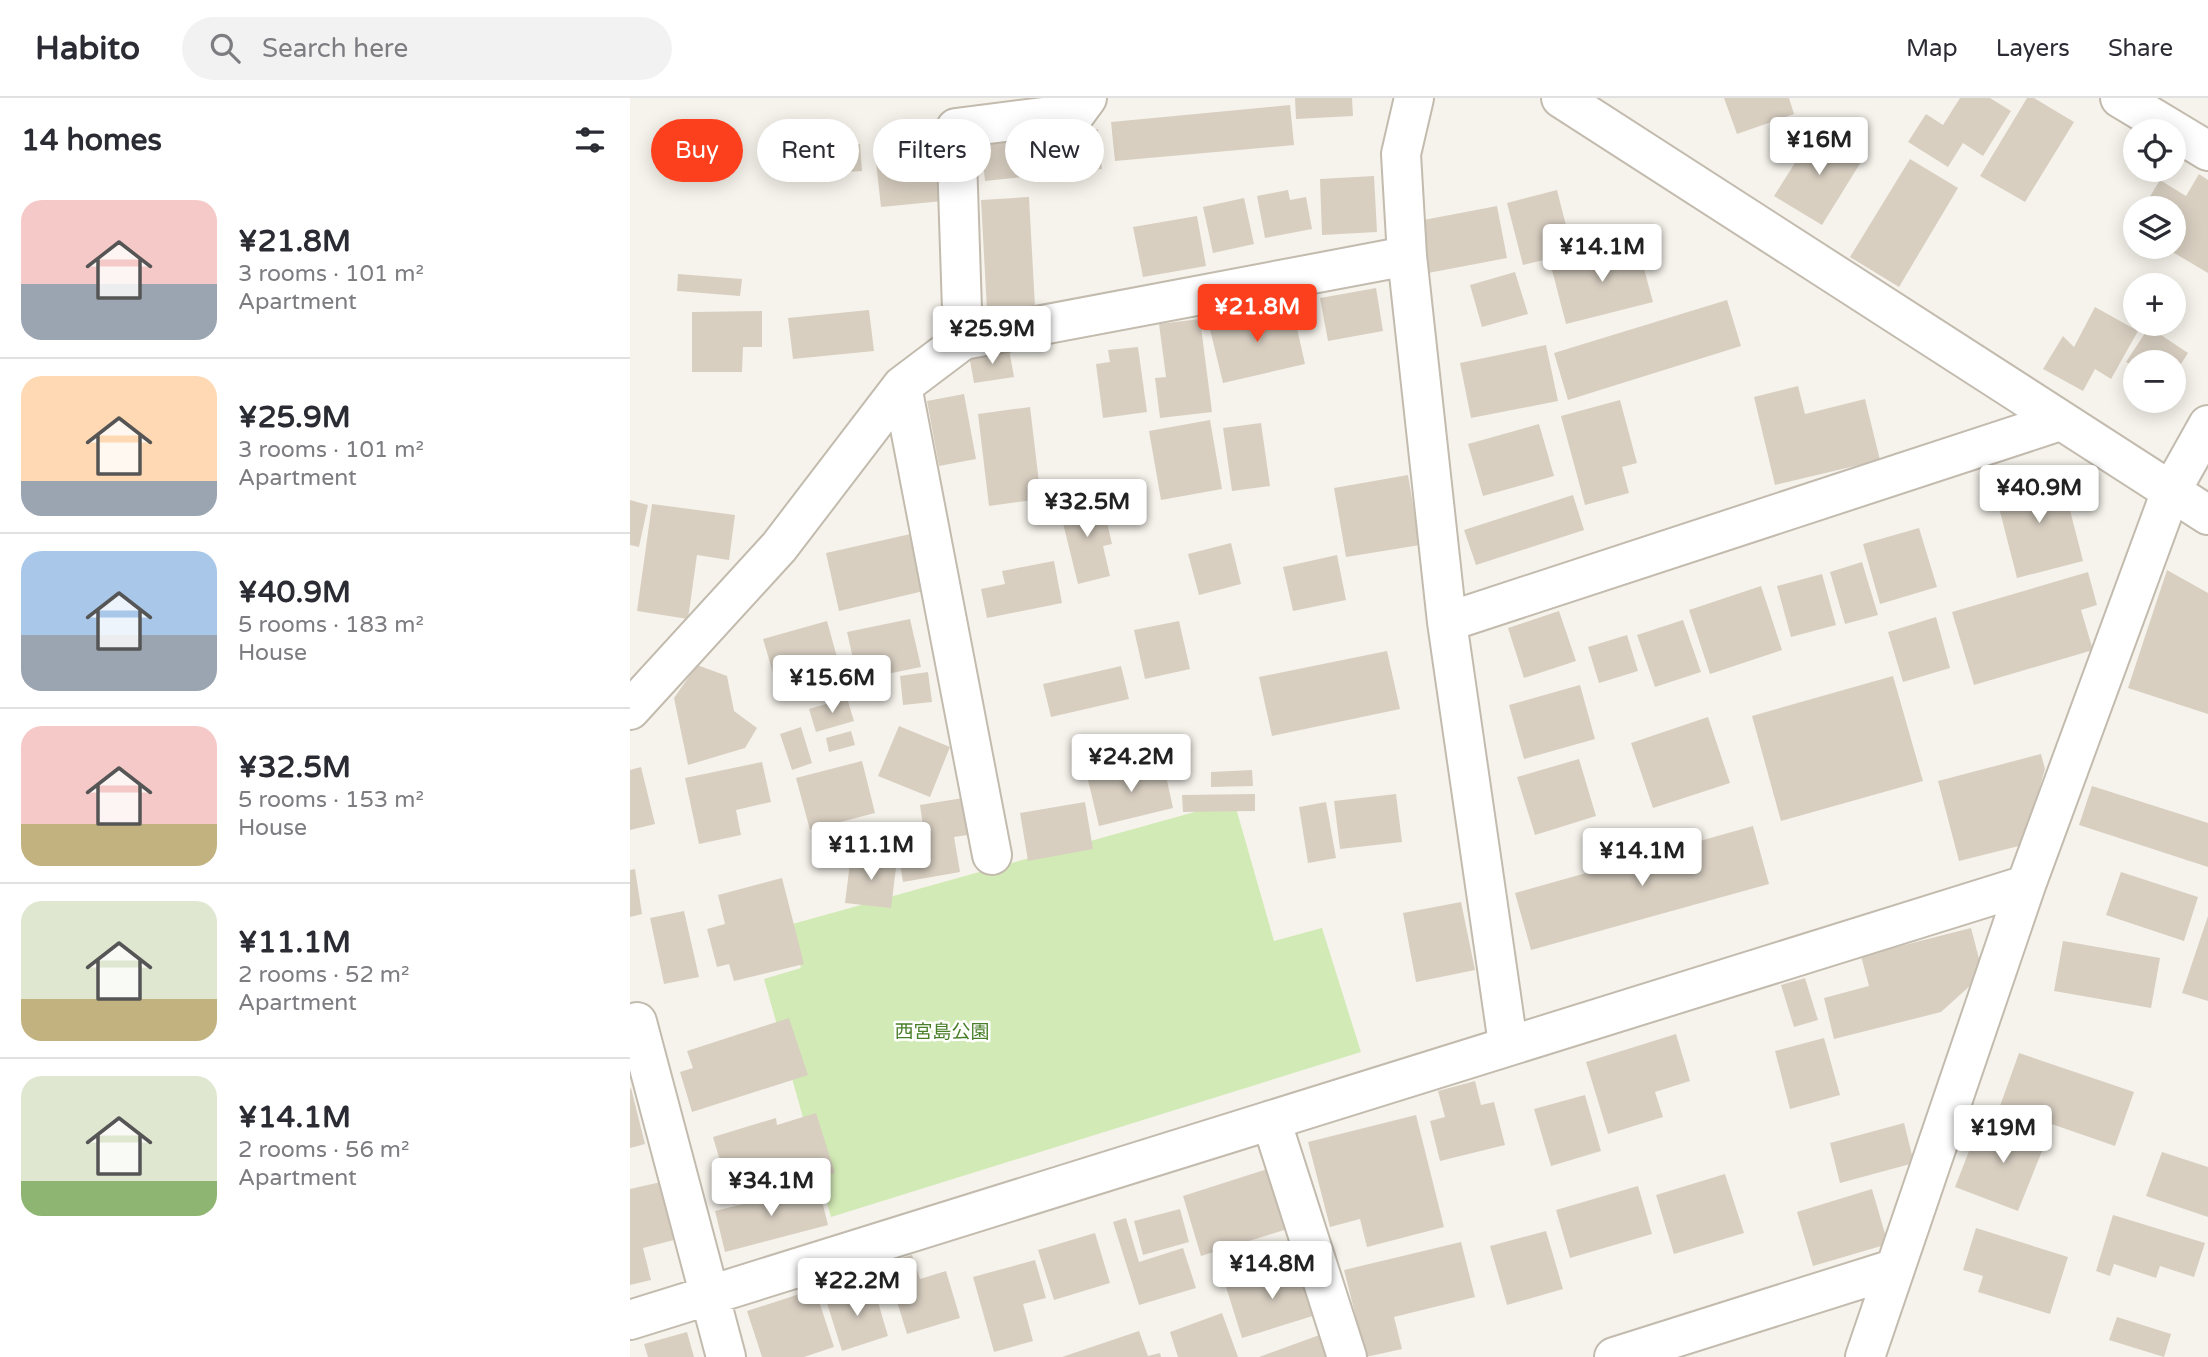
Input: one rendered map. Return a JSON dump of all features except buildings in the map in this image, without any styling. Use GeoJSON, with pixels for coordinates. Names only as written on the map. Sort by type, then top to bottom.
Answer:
{"type":"FeatureCollection","features":[{"type":"Feature","properties":{"kind":"street"},"geometry":{"type":"LineString","coordinates":[[963,340],[956,128],[1076,113],[1087,98]]}},
{"type":"Feature","properties":{"kind":"street"},"geometry":{"type":"LineString","coordinates":[[1414,98],[1401,154],[1407,256],[1447,622],[1508,1044]]}},
{"type":"Feature","properties":{"kind":"street"},"geometry":{"type":"LineString","coordinates":[[1561,98],[2208,516]]}},
{"type":"Feature","properties":{"kind":"street"},"geometry":{"type":"LineString","coordinates":[[2120,98],[2208,151]]}},
{"type":"Feature","properties":{"kind":"street"},"geometry":{"type":"LineString","coordinates":[[630,710],[779,547],[902,386],[963,340],[1407,256]]}},
{"type":"Feature","properties":{"kind":"street"},"geometry":{"type":"LineString","coordinates":[[902,386],[992,855]]}},
{"type":"Feature","properties":{"kind":"street"},"geometry":{"type":"LineString","coordinates":[[1447,622],[2060,421]]}},
{"type":"Feature","properties":{"kind":"street"},"geometry":{"type":"LineString","coordinates":[[1865,1357],[2026,885],[2171,491],[2208,425]]}},
{"type":"Feature","properties":{"kind":"street"},"geometry":{"type":"LineString","coordinates":[[630,1320],[1508,1044],[2026,885]]}},
{"type":"Feature","properties":{"kind":"street"},"geometry":{"type":"LineString","coordinates":[[637,1022],[726,1357]]}},
{"type":"Feature","properties":{"kind":"street"},"geometry":{"type":"LineString","coordinates":[[1271,1120],[1347,1357]]}},
{"type":"Feature","properties":{"kind":"street"},"geometry":{"type":"LineString","coordinates":[[1614,1357],[1893,1269]]}},
{"type":"Feature","properties":{"kind":"green space","name":"西宮島公園"},"geometry":{"type":"Polygon","coordinates":[[[1234,801],[1274,941],[1322,928],[1361,1052],[831,1217],[764,979],[801,968],[789,925],[1234,801]]]}}]}
